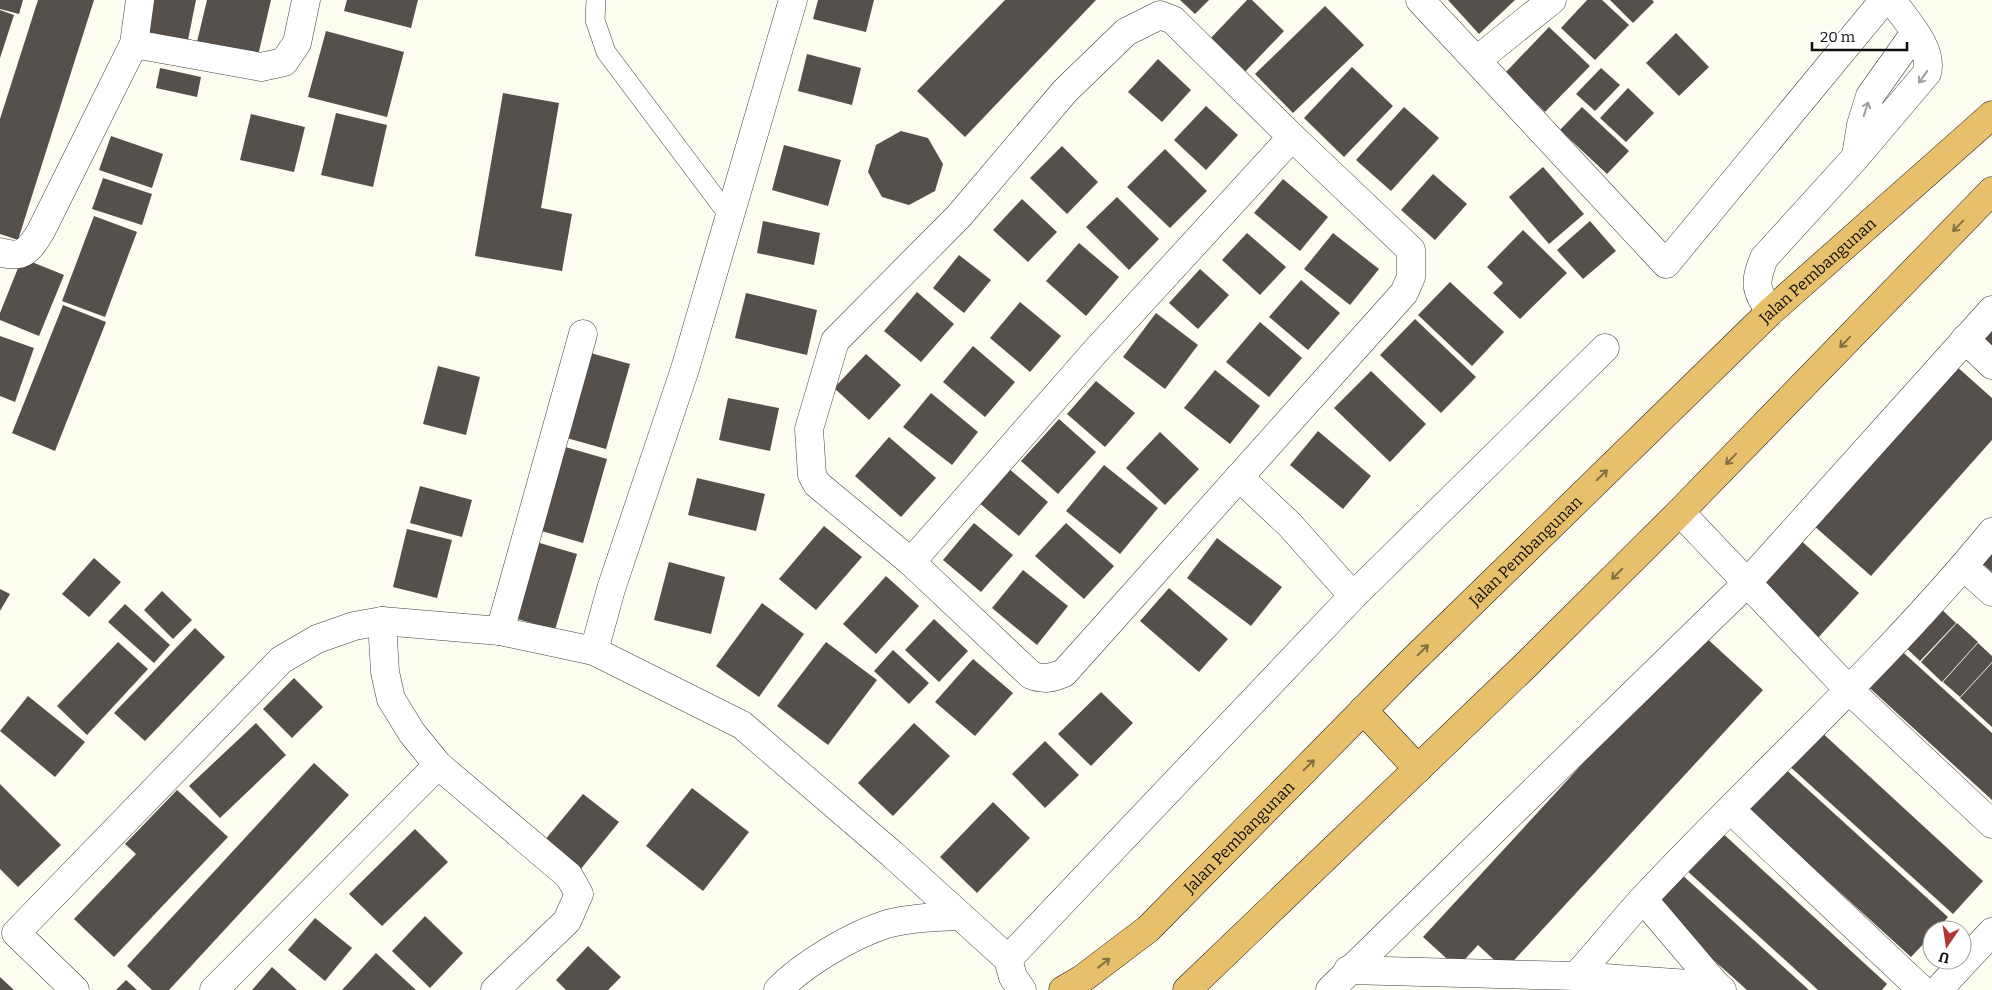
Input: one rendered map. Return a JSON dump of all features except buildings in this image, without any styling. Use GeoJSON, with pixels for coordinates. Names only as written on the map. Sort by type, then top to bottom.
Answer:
{"type":"FeatureCollection","features":[{"type":"Feature","properties":{"kind":"highway","name":"Jalan Pembangunan"},"geometry":{"type":"LineString","coordinates":[[1063,990],[1082,979],[1148,928],[1363,710],[1778,304],[1992,115]]}},
{"type":"Feature","properties":{"kind":"highway"},"geometry":{"type":"LineString","coordinates":[[1187,990],[1680,512],[1992,191]]}},
{"type":"Feature","properties":{"kind":"highway"},"geometry":{"type":"LineString","coordinates":[[1363,710],[1418,768]]}},
{"type":"Feature","properties":{"kind":"street"},"geometry":{"type":"LineString","coordinates":[[0,252],[9,255],[18,254],[30,249],[134,44],[140,0]]}},
{"type":"Feature","properties":{"kind":"street"},"geometry":{"type":"LineString","coordinates":[[134,44],[261,67],[284,62],[297,43],[306,0]]}},
{"type":"Feature","properties":{"kind":"street"},"geometry":{"type":"LineString","coordinates":[[594,651],[612,589],[684,369],[793,0]]}},
{"type":"Feature","properties":{"kind":"street"},"geometry":{"type":"LineString","coordinates":[[1420,0],[1666,264],[1884,0]]}},
{"type":"Feature","properties":{"kind":"street"},"geometry":{"type":"LineString","coordinates":[[1477,60],[1552,0]]}},
{"type":"Feature","properties":{"kind":"street"},"geometry":{"type":"LineString","coordinates":[[1778,304],[1757,291],[1756,277],[1764,258],[1856,157],[1926,73],[1929,63],[1926,52],[1892,0]]}},
{"type":"Feature","properties":{"kind":"street"},"geometry":{"type":"LineString","coordinates":[[1160,16],[1173,20],[1411,250],[1411,277],[1404,293],[1239,477],[1064,673],[1052,678],[1041,679],[1031,675],[911,562],[816,484],[812,475],[809,429],[835,341],[959,216],[1065,92],[1126,32],[1160,16]]}},
{"type":"Feature","properties":{"kind":"street"},"geometry":{"type":"LineString","coordinates":[[911,562],[1101,346],[1292,137]]}},
{"type":"Feature","properties":{"kind":"street"},"geometry":{"type":"LineString","coordinates":[[1330,990],[1348,970],[1746,584],[1992,310]]}},
{"type":"Feature","properties":{"kind":"street"},"geometry":{"type":"LineString","coordinates":[[500,631],[583,334]]}},
{"type":"Feature","properties":{"kind":"street"},"geometry":{"type":"LineString","coordinates":[[1965,339],[1992,365]]}},
{"type":"Feature","properties":{"kind":"street"},"geometry":{"type":"LineString","coordinates":[[1008,959],[1353,596],[1605,348]]}},
{"type":"Feature","properties":{"kind":"street"},"geometry":{"type":"LineString","coordinates":[[1239,477],[1290,525],[1353,596]]}},
{"type":"Feature","properties":{"kind":"street"},"geometry":{"type":"LineString","coordinates":[[1680,512],[1746,584],[1849,690],[1992,824]]}},
{"type":"Feature","properties":{"kind":"street"},"geometry":{"type":"LineString","coordinates":[[1576,976],[1643,900],[1849,690],[1964,566],[1992,532]]}},
{"type":"Feature","properties":{"kind":"street"},"geometry":{"type":"LineString","coordinates":[[1964,566],[1992,592]]}},
{"type":"Feature","properties":{"kind":"street"},"geometry":{"type":"LineString","coordinates":[[382,621],[385,672],[391,699],[412,733],[438,765],[569,876],[579,894],[567,921],[495,990]]}},
{"type":"Feature","properties":{"kind":"street"},"geometry":{"type":"LineString","coordinates":[[75,990],[16,933],[281,660],[317,639],[354,626],[382,621],[500,631],[594,651],[742,725],[1008,959],[1013,977],[1022,990]]}},
{"type":"Feature","properties":{"kind":"street"},"geometry":{"type":"LineString","coordinates":[[214,990],[438,765]]}},
{"type":"Feature","properties":{"kind":"street"},"geometry":{"type":"LineString","coordinates":[[1731,810],[1922,990]]}},
{"type":"Feature","properties":{"kind":"street"},"geometry":{"type":"LineString","coordinates":[[1643,900],[1719,988]]}},
{"type":"Feature","properties":{"kind":"street"},"geometry":{"type":"LineString","coordinates":[[778,990],[788,980],[835,948],[886,924],[928,917],[960,916]]}},
{"type":"Feature","properties":{"kind":"street"},"geometry":{"type":"LineString","coordinates":[[1938,990],[1992,932]]}},
{"type":"Feature","properties":{"kind":"street"},"geometry":{"type":"LineString","coordinates":[[1348,970],[1576,976],[1719,988]]}},
{"type":"Feature","properties":{"kind":"lane"},"geometry":{"type":"LineString","coordinates":[[596,0],[595,20],[606,52],[730,217]]}}]}
